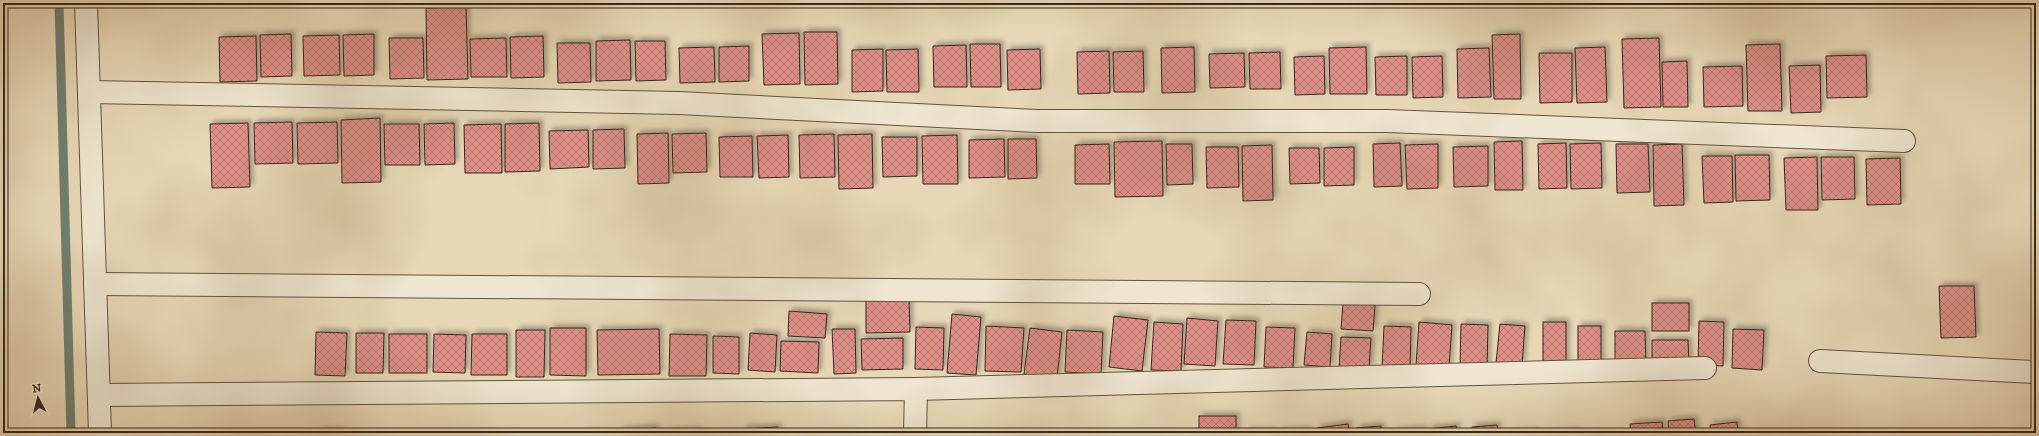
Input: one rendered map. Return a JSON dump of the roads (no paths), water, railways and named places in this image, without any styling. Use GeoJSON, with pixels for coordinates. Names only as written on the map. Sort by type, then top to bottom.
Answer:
{"type":"FeatureCollection","features":[{"type":"Feature","properties":{"kind":"street"},"geometry":{"type":"LineString","coordinates":[[86,3],[100,433]]}},
{"type":"Feature","properties":{"kind":"street"},"geometry":{"type":"LineString","coordinates":[[89,92],[678,103],[1037,121],[1387,121],[1904,141]]}},
{"type":"Feature","properties":{"kind":"street"},"geometry":{"type":"LineString","coordinates":[[95,284],[1420,294]]}},
{"type":"Feature","properties":{"kind":"street"},"geometry":{"type":"LineString","coordinates":[[1820,361],[2036,372]]}},
{"type":"Feature","properties":{"kind":"street"},"geometry":{"type":"LineString","coordinates":[[99,395],[916,389],[1705,368]]}},
{"type":"Feature","properties":{"kind":"street"},"geometry":{"type":"LineString","coordinates":[[915,433],[916,389]]}},
{"type":"Feature","properties":{"kind":"waterway"},"geometry":{"type":"LineString","coordinates":[[59,3],[71,433]]}}]}
